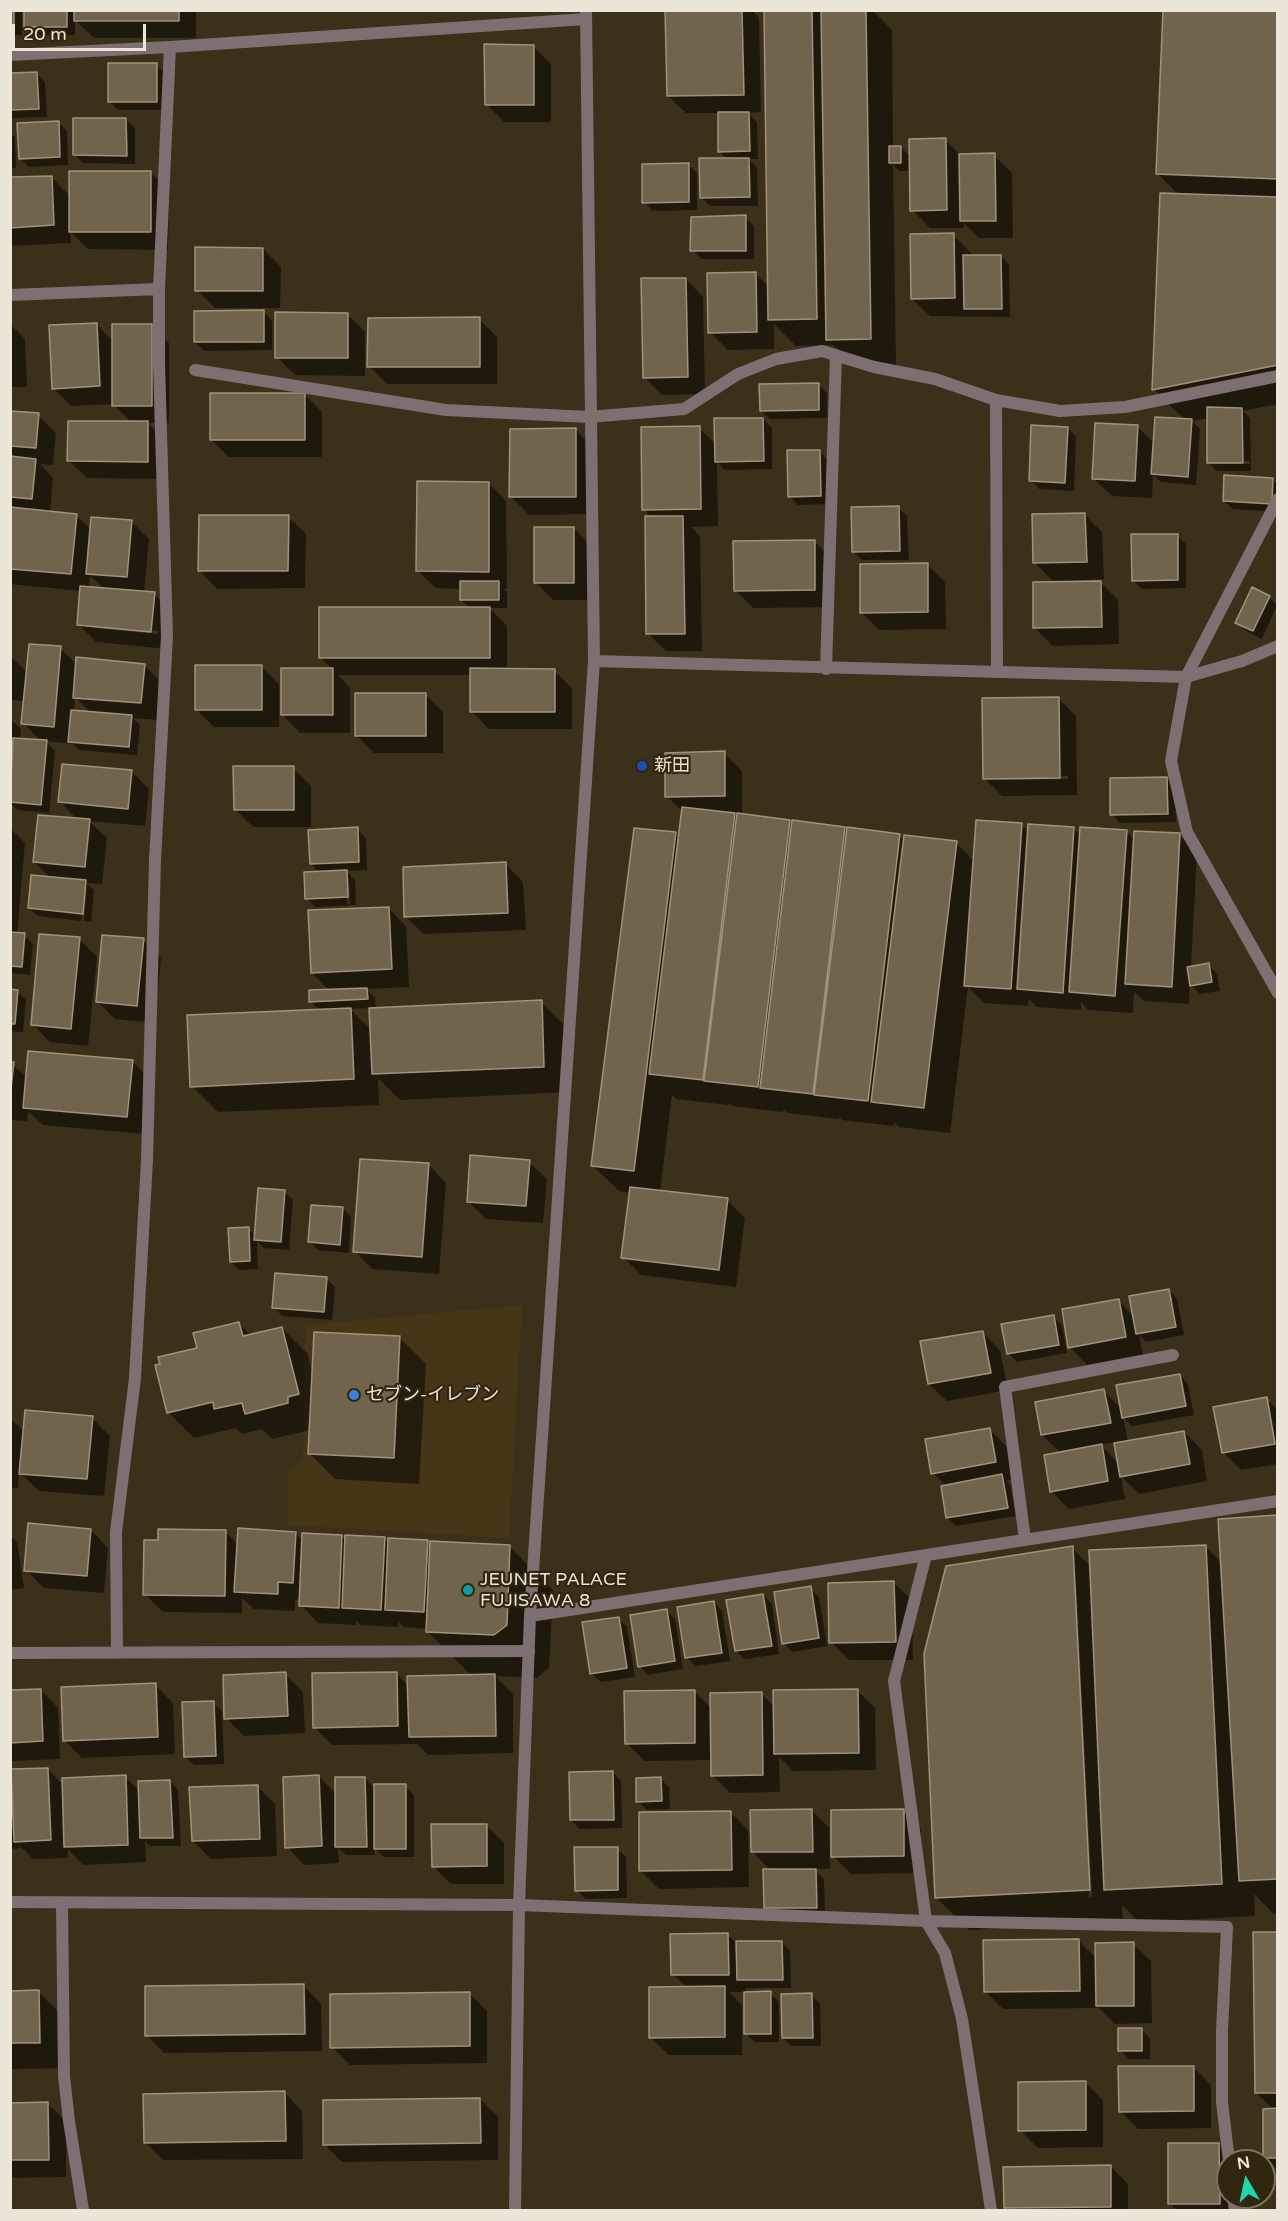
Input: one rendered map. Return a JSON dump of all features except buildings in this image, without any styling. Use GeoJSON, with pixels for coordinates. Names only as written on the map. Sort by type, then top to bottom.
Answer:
{"type":"FeatureCollection","features":[{"type":"Feature","properties":{"kind":"street"},"geometry":{"type":"LineString","coordinates":[[10,55],[170,47],[586,14],[589,417],[594,661],[530,1616],[519,1905],[515,2211]]}},
{"type":"Feature","properties":{"kind":"street"},"geometry":{"type":"LineString","coordinates":[[117,1652],[116,1532],[135,1378],[147,1160],[154,860],[167,636],[159,289],[170,47]]}},
{"type":"Feature","properties":{"kind":"street"},"geometry":{"type":"LineString","coordinates":[[10,296],[159,289]]}},
{"type":"Feature","properties":{"kind":"street"},"geometry":{"type":"LineString","coordinates":[[195,370],[446,410],[589,417],[684,408],[738,374],[776,359],[822,351],[874,367],[935,379],[996,400],[1060,411],[1125,407],[1278,376]]}},
{"type":"Feature","properties":{"kind":"street"},"geometry":{"type":"LineString","coordinates":[[826,669],[836,354]]}},
{"type":"Feature","properties":{"kind":"street"},"geometry":{"type":"LineString","coordinates":[[996,400],[997,672]]}},
{"type":"Feature","properties":{"kind":"street"},"geometry":{"type":"LineString","coordinates":[[1278,499],[1186,677],[1171,761],[1187,832],[1278,993]]}},
{"type":"Feature","properties":{"kind":"street"},"geometry":{"type":"LineString","coordinates":[[594,661],[1186,677],[1242,661],[1278,646]]}},
{"type":"Feature","properties":{"kind":"street"},"geometry":{"type":"LineString","coordinates":[[1024,1540],[1005,1387],[1173,1354]]}},
{"type":"Feature","properties":{"kind":"street"},"geometry":{"type":"LineString","coordinates":[[530,1616],[1278,1501]]}},
{"type":"Feature","properties":{"kind":"street"},"geometry":{"type":"LineString","coordinates":[[926,1555],[894,1681],[926,1921],[945,1953],[962,2019],[991,2211]]}},
{"type":"Feature","properties":{"kind":"street"},"geometry":{"type":"LineString","coordinates":[[10,1653],[529,1651]]}},
{"type":"Feature","properties":{"kind":"street"},"geometry":{"type":"LineString","coordinates":[[10,1902],[519,1905],[926,1921],[1227,1927],[1222,2031],[1222,2090],[1228,2149]]}},
{"type":"Feature","properties":{"kind":"street"},"geometry":{"type":"LineString","coordinates":[[62,1903],[64,2076],[83,2211]]}},
{"type":"Feature","properties":{"kind":"shaded area"},"geometry":{"type":"Polygon","coordinates":[[[522,1305],[509,1538],[287,1525],[288,1472],[303,1460],[305,1325],[522,1305]]]}},
{"type":"Feature","properties":{"kind":"place","name":"新田"},"geometry":{"type":"Point","coordinates":[642,766]}},
{"type":"Feature","properties":{"kind":"place","name":"セブン-イレブン"},"geometry":{"type":"Point","coordinates":[354,1395]}},
{"type":"Feature","properties":{"kind":"place","name":"JEUNET PALACE FUJISAWA 8"},"geometry":{"type":"Point","coordinates":[468,1590]}}]}
